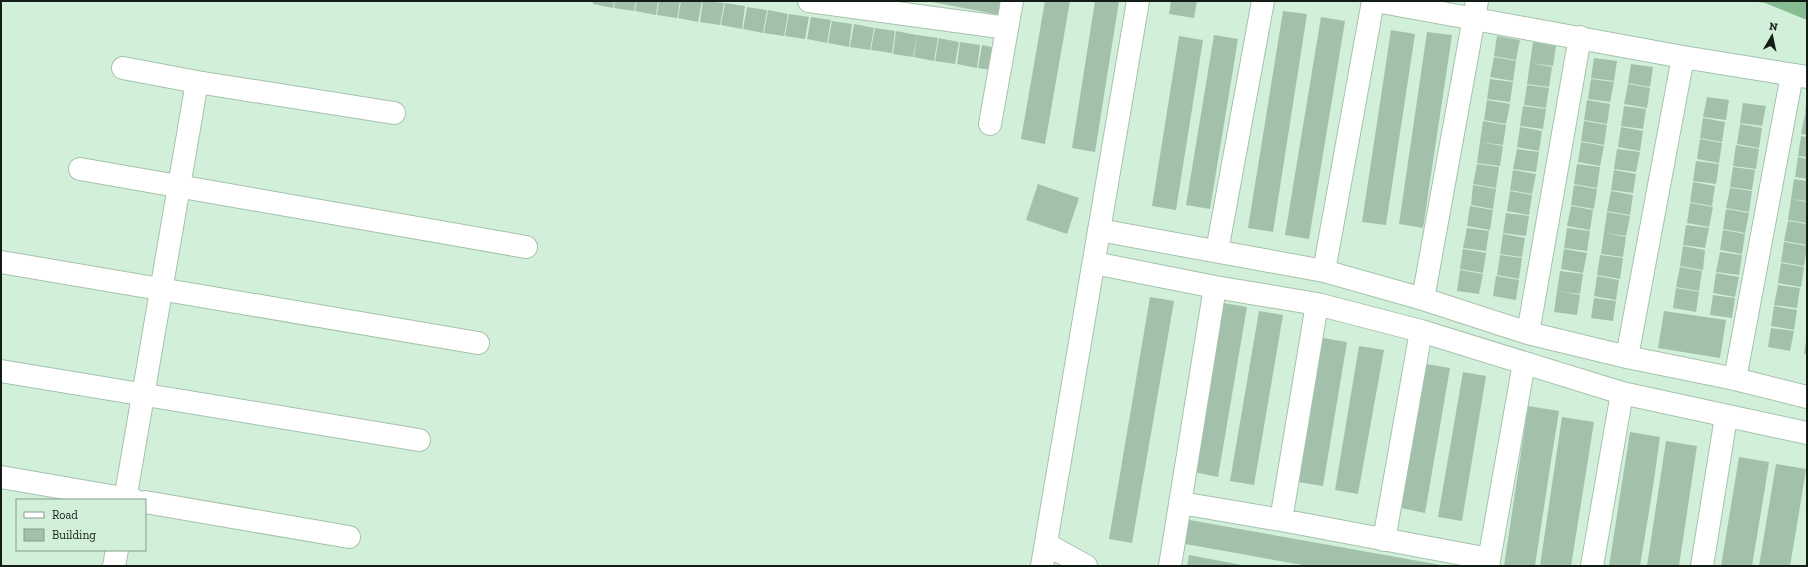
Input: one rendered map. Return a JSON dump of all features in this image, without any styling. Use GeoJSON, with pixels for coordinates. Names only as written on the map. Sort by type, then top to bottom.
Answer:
{"type":"FeatureCollection","features":[{"type":"Feature","properties":{"kind":"street"},"geometry":{"type":"LineString","coordinates":[[809,1],[1007,28]]}},
{"type":"Feature","properties":{"kind":"street"},"geometry":{"type":"LineString","coordinates":[[990,124],[1012,1]]}},
{"type":"Feature","properties":{"kind":"street"},"geometry":{"type":"LineString","coordinates":[[1042,566],[1138,1]]}},
{"type":"Feature","properties":{"kind":"street"},"geometry":{"type":"LineString","coordinates":[[1217,251],[1263,1]]}},
{"type":"Feature","properties":{"kind":"street"},"geometry":{"type":"LineString","coordinates":[[1324,271],[1374,1],[1476,10],[1580,37],[1683,57],[1799,76],[1735,379]]}},
{"type":"Feature","properties":{"kind":"street"},"geometry":{"type":"LineString","coordinates":[[1423,299],[1476,10]]}},
{"type":"Feature","properties":{"kind":"street"},"geometry":{"type":"LineString","coordinates":[[1528,333],[1580,37]]}},
{"type":"Feature","properties":{"kind":"street"},"geometry":{"type":"LineString","coordinates":[[1627,358],[1683,57]]}},
{"type":"Feature","properties":{"kind":"street"},"geometry":{"type":"LineString","coordinates":[[123,68],[197,82],[394,113]]}},
{"type":"Feature","properties":{"kind":"street"},"geometry":{"type":"LineString","coordinates":[[132,499],[143,395],[197,82]]}},
{"type":"Feature","properties":{"kind":"street"},"geometry":{"type":"LineString","coordinates":[[80,169],[526,247]]}},
{"type":"Feature","properties":{"kind":"street"},"geometry":{"type":"LineString","coordinates":[[1100,230],[1324,271],[1423,299],[1528,333],[1627,358],[1735,379],[1807,397]]}},
{"type":"Feature","properties":{"kind":"street"},"geometry":{"type":"LineString","coordinates":[[1,262],[162,288],[478,343]]}},
{"type":"Feature","properties":{"kind":"street"},"geometry":{"type":"LineString","coordinates":[[1094,263],[1215,287],[1317,304],[1421,331],[1622,393],[1726,417],[1807,433]]}},
{"type":"Feature","properties":{"kind":"street"},"geometry":{"type":"LineString","coordinates":[[1170,566],[1215,287]]}},
{"type":"Feature","properties":{"kind":"street"},"geometry":{"type":"LineString","coordinates":[[1281,520],[1317,304]]}},
{"type":"Feature","properties":{"kind":"street"},"geometry":{"type":"LineString","coordinates":[[1384,540],[1421,331]]}},
{"type":"Feature","properties":{"kind":"street"},"geometry":{"type":"LineString","coordinates":[[1181,503],[1281,520],[1384,540],[1488,563],[1524,363]]}},
{"type":"Feature","properties":{"kind":"street"},"geometry":{"type":"LineString","coordinates":[[1,371],[419,440]]}},
{"type":"Feature","properties":{"kind":"street"},"geometry":{"type":"LineString","coordinates":[[1592,566],[1622,393]]}},
{"type":"Feature","properties":{"kind":"street"},"geometry":{"type":"LineString","coordinates":[[1702,566],[1726,417]]}},
{"type":"Feature","properties":{"kind":"street"},"geometry":{"type":"LineString","coordinates":[[1,477],[126,499]]}},
{"type":"Feature","properties":{"kind":"street"},"geometry":{"type":"LineString","coordinates":[[146,502],[349,537]]}},
{"type":"Feature","properties":{"kind":"street"},"geometry":{"type":"LineString","coordinates":[[1046,544],[1086,566]]}},
{"type":"Feature","properties":{"kind":"street"},"geometry":{"type":"LineString","coordinates":[[114,566],[117,551]]}},
{"type":"Feature","properties":{"kind":"shaded area"},"geometry":{"type":"Polygon","coordinates":[[[1751,1],[1807,1],[1807,20],[1765,3],[1751,1]]]}},
{"type":"Feature","properties":{"kind":"building"},"geometry":{"type":"Polygon","coordinates":[[[593,1],[614,1],[613,8],[593,4],[593,1]]]}},
{"type":"Feature","properties":{"kind":"building"},"geometry":{"type":"Polygon","coordinates":[[[615,1],[636,1],[634,11],[614,8],[615,1]]]}},
{"type":"Feature","properties":{"kind":"building"},"geometry":{"type":"Polygon","coordinates":[[[637,1],[658,1],[656,15],[635,11],[637,1]]]}},
{"type":"Feature","properties":{"kind":"building"},"geometry":{"type":"Polygon","coordinates":[[[659,1],[680,1],[677,18],[657,15],[659,1]]]}},
{"type":"Feature","properties":{"kind":"building"},"geometry":{"type":"Polygon","coordinates":[[[681,1],[702,1],[698,22],[678,18],[681,1]]]}},
{"type":"Feature","properties":{"kind":"building"},"geometry":{"type":"Polygon","coordinates":[[[703,1],[724,3],[720,25],[700,22],[703,1]]]}},
{"type":"Feature","properties":{"kind":"building"},"geometry":{"type":"Polygon","coordinates":[[[927,1],[1002,1],[1000,15],[927,1]]]}},
{"type":"Feature","properties":{"kind":"building"},"geometry":{"type":"Polygon","coordinates":[[[1045,1],[1070,1],[1045,144],[1021,139],[1045,1]]]}},
{"type":"Feature","properties":{"kind":"building"},"geometry":{"type":"Polygon","coordinates":[[[1095,1],[1119,1],[1095,152],[1072,148],[1095,1]]]}},
{"type":"Feature","properties":{"kind":"building"},"geometry":{"type":"Polygon","coordinates":[[[1171,1],[1197,1],[1194,18],[1169,14],[1171,1]]]}},
{"type":"Feature","properties":{"kind":"building"},"geometry":{"type":"Polygon","coordinates":[[[725,3],[745,6],[742,29],[721,25],[725,3]]]}},
{"type":"Feature","properties":{"kind":"building"},"geometry":{"type":"Polygon","coordinates":[[[747,7],[767,10],[763,33],[743,29],[747,7]]]}},
{"type":"Feature","properties":{"kind":"building"},"geometry":{"type":"Polygon","coordinates":[[[768,10],[788,14],[784,36],[764,33],[768,10]]]}},
{"type":"Feature","properties":{"kind":"building"},"geometry":{"type":"Polygon","coordinates":[[[1283,11],[1307,14],[1273,232],[1248,228],[1283,11]]]}},
{"type":"Feature","properties":{"kind":"building"},"geometry":{"type":"Polygon","coordinates":[[[789,14],[809,17],[805,39],[785,36],[789,14]]]}},
{"type":"Feature","properties":{"kind":"building"},"geometry":{"type":"Polygon","coordinates":[[[811,17],[831,20],[827,43],[807,39],[811,17]]]}},
{"type":"Feature","properties":{"kind":"building"},"geometry":{"type":"Polygon","coordinates":[[[1321,17],[1345,21],[1309,239],[1285,235],[1321,17]]]}},
{"type":"Feature","properties":{"kind":"building"},"geometry":{"type":"Polygon","coordinates":[[[832,21],[852,24],[849,47],[828,43],[832,21]]]}},
{"type":"Feature","properties":{"kind":"building"},"geometry":{"type":"Polygon","coordinates":[[[854,24],[874,28],[870,50],[850,47],[854,24]]]}},
{"type":"Feature","properties":{"kind":"building"},"geometry":{"type":"Polygon","coordinates":[[[875,28],[895,31],[892,53],[871,50],[875,28]]]}},
{"type":"Feature","properties":{"kind":"building"},"geometry":{"type":"Polygon","coordinates":[[[1391,30],[1415,34],[1386,225],[1362,222],[1391,30]]]}},
{"type":"Feature","properties":{"kind":"building"},"geometry":{"type":"Polygon","coordinates":[[[896,31],[917,35],[913,57],[893,54],[896,31]]]}},
{"type":"Feature","properties":{"kind":"building"},"geometry":{"type":"Polygon","coordinates":[[[1427,32],[1452,35],[1423,228],[1399,224],[1427,32]]]}},
{"type":"Feature","properties":{"kind":"building"},"geometry":{"type":"Polygon","coordinates":[[[917,35],[938,38],[934,61],[914,57],[917,35]]]}},
{"type":"Feature","properties":{"kind":"building"},"geometry":{"type":"Polygon","coordinates":[[[1214,35],[1238,39],[1210,209],[1186,205],[1214,35]]]}},
{"type":"Feature","properties":{"kind":"building"},"geometry":{"type":"Polygon","coordinates":[[[1179,36],[1203,40],[1176,210],[1152,206],[1179,36]]]}},
{"type":"Feature","properties":{"kind":"building"},"geometry":{"type":"Polygon","coordinates":[[[1497,36],[1520,40],[1516,60],[1494,56],[1497,36]]]}},
{"type":"Feature","properties":{"kind":"building"},"geometry":{"type":"Polygon","coordinates":[[[939,38],[959,42],[955,64],[935,61],[939,38]]]}},
{"type":"Feature","properties":{"kind":"building"},"geometry":{"type":"Polygon","coordinates":[[[960,42],[980,45],[977,68],[957,64],[960,42]]]}},
{"type":"Feature","properties":{"kind":"building"},"geometry":{"type":"Polygon","coordinates":[[[1533,42],[1556,46],[1553,66],[1530,63],[1533,42]]]}},
{"type":"Feature","properties":{"kind":"building"},"geometry":{"type":"Polygon","coordinates":[[[982,45],[1002,49],[998,71],[978,68],[982,45]]]}},
{"type":"Feature","properties":{"kind":"building"},"geometry":{"type":"Polygon","coordinates":[[[1494,57],[1516,61],[1513,81],[1490,77],[1494,57]]]}},
{"type":"Feature","properties":{"kind":"building"},"geometry":{"type":"Polygon","coordinates":[[[1594,58],[1617,61],[1614,81],[1591,78],[1594,58]]]}},
{"type":"Feature","properties":{"kind":"building"},"geometry":{"type":"Polygon","coordinates":[[[1530,63],[1552,67],[1549,87],[1527,84],[1530,63]]]}},
{"type":"Feature","properties":{"kind":"building"},"geometry":{"type":"Polygon","coordinates":[[[1631,64],[1653,67],[1650,87],[1628,83],[1631,64]]]}},
{"type":"Feature","properties":{"kind":"building"},"geometry":{"type":"Polygon","coordinates":[[[1490,79],[1513,82],[1510,102],[1487,99],[1490,79]]]}},
{"type":"Feature","properties":{"kind":"building"},"geometry":{"type":"Polygon","coordinates":[[[1591,79],[1614,82],[1610,102],[1588,99],[1591,79]]]}},
{"type":"Feature","properties":{"kind":"building"},"geometry":{"type":"Polygon","coordinates":[[[1628,84],[1650,88],[1647,108],[1624,104],[1628,84]]]}},
{"type":"Feature","properties":{"kind":"building"},"geometry":{"type":"Polygon","coordinates":[[[1527,85],[1549,88],[1546,108],[1524,105],[1527,85]]]}},
{"type":"Feature","properties":{"kind":"building"},"geometry":{"type":"Polygon","coordinates":[[[1707,97],[1729,100],[1726,120],[1703,117],[1707,97]]]}},
{"type":"Feature","properties":{"kind":"building"},"geometry":{"type":"Polygon","coordinates":[[[1487,100],[1510,104],[1506,124],[1484,120],[1487,100]]]}},
{"type":"Feature","properties":{"kind":"building"},"geometry":{"type":"Polygon","coordinates":[[[1587,100],[1610,104],[1607,124],[1584,120],[1587,100]]]}},
{"type":"Feature","properties":{"kind":"building"},"geometry":{"type":"Polygon","coordinates":[[[1743,103],[1766,106],[1762,126],[1740,123],[1743,103]]]}},
{"type":"Feature","properties":{"kind":"building"},"geometry":{"type":"Polygon","coordinates":[[[1807,104],[1807,114],[1805,113],[1807,104]]]}},
{"type":"Feature","properties":{"kind":"building"},"geometry":{"type":"Polygon","coordinates":[[[1523,106],[1546,109],[1543,129],[1520,126],[1523,106]]]}},
{"type":"Feature","properties":{"kind":"building"},"geometry":{"type":"Polygon","coordinates":[[[1624,106],[1646,109],[1643,129],[1621,126],[1624,106]]]}},
{"type":"Feature","properties":{"kind":"building"},"geometry":{"type":"Polygon","coordinates":[[[1805,114],[1807,115],[1807,135],[1801,134],[1805,114]]]}},
{"type":"Feature","properties":{"kind":"building"},"geometry":{"type":"Polygon","coordinates":[[[1703,118],[1725,122],[1722,142],[1700,138],[1703,118]]]}},
{"type":"Feature","properties":{"kind":"building"},"geometry":{"type":"Polygon","coordinates":[[[1483,121],[1506,125],[1503,145],[1480,142],[1483,121]]]}},
{"type":"Feature","properties":{"kind":"building"},"geometry":{"type":"Polygon","coordinates":[[[1584,121],[1607,125],[1604,145],[1581,141],[1584,121]]]}},
{"type":"Feature","properties":{"kind":"building"},"geometry":{"type":"Polygon","coordinates":[[[1740,124],[1762,128],[1759,148],[1737,144],[1740,124]]]}},
{"type":"Feature","properties":{"kind":"building"},"geometry":{"type":"Polygon","coordinates":[[[1520,127],[1542,131],[1539,151],[1517,147],[1520,127]]]}},
{"type":"Feature","properties":{"kind":"building"},"geometry":{"type":"Polygon","coordinates":[[[1621,127],[1643,131],[1640,151],[1618,147],[1621,127]]]}},
{"type":"Feature","properties":{"kind":"building"},"geometry":{"type":"Polygon","coordinates":[[[1801,136],[1807,137],[1807,157],[1798,156],[1801,136]]]}},
{"type":"Feature","properties":{"kind":"building"},"geometry":{"type":"Polygon","coordinates":[[[1700,139],[1722,143],[1719,163],[1697,159],[1700,139]]]}},
{"type":"Feature","properties":{"kind":"building"},"geometry":{"type":"Polygon","coordinates":[[[1480,142],[1503,146],[1500,166],[1477,163],[1480,142]]]}},
{"type":"Feature","properties":{"kind":"building"},"geometry":{"type":"Polygon","coordinates":[[[1581,142],[1604,146],[1600,166],[1578,162],[1581,142]]]}},
{"type":"Feature","properties":{"kind":"building"},"geometry":{"type":"Polygon","coordinates":[[[1736,145],[1759,149],[1756,169],[1733,166],[1736,145]]]}},
{"type":"Feature","properties":{"kind":"building"},"geometry":{"type":"Polygon","coordinates":[[[1517,149],[1539,152],[1536,172],[1513,169],[1517,149]]]}},
{"type":"Feature","properties":{"kind":"building"},"geometry":{"type":"Polygon","coordinates":[[[1617,149],[1640,152],[1636,172],[1614,169],[1617,149]]]}},
{"type":"Feature","properties":{"kind":"building"},"geometry":{"type":"Polygon","coordinates":[[[1798,157],[1807,159],[1807,179],[1795,177],[1798,157]]]}},
{"type":"Feature","properties":{"kind":"building"},"geometry":{"type":"Polygon","coordinates":[[[1696,161],[1719,164],[1716,184],[1693,181],[1696,161]]]}},
{"type":"Feature","properties":{"kind":"building"},"geometry":{"type":"Polygon","coordinates":[[[1477,164],[1499,167],[1496,188],[1473,184],[1477,164]]]}},
{"type":"Feature","properties":{"kind":"building"},"geometry":{"type":"Polygon","coordinates":[[[1577,164],[1600,167],[1597,188],[1574,184],[1577,164]]]}},
{"type":"Feature","properties":{"kind":"building"},"geometry":{"type":"Polygon","coordinates":[[[1733,167],[1755,170],[1752,190],[1730,187],[1733,167]]]}},
{"type":"Feature","properties":{"kind":"building"},"geometry":{"type":"Polygon","coordinates":[[[1513,170],[1536,174],[1532,194],[1510,190],[1513,170]]]}},
{"type":"Feature","properties":{"kind":"building"},"geometry":{"type":"Polygon","coordinates":[[[1614,170],[1636,174],[1633,193],[1611,190],[1614,170]]]}},
{"type":"Feature","properties":{"kind":"building"},"geometry":{"type":"Polygon","coordinates":[[[1794,179],[1807,181],[1807,201],[1791,199],[1794,179]]]}},
{"type":"Feature","properties":{"kind":"building"},"geometry":{"type":"Polygon","coordinates":[[[1693,182],[1715,186],[1712,206],[1690,202],[1693,182]]]}},
{"type":"Feature","properties":{"kind":"building"},"geometry":{"type":"Polygon","coordinates":[[[1038,184],[1079,198],[1067,234],[1026,220],[1038,184]]]}},
{"type":"Feature","properties":{"kind":"building"},"geometry":{"type":"Polygon","coordinates":[[[1473,185],[1496,189],[1493,209],[1471,205],[1473,185]]]}},
{"type":"Feature","properties":{"kind":"building"},"geometry":{"type":"Polygon","coordinates":[[[1574,185],[1597,189],[1594,209],[1571,205],[1574,185]]]}},
{"type":"Feature","properties":{"kind":"building"},"geometry":{"type":"Polygon","coordinates":[[[1730,188],[1752,191],[1749,212],[1726,208],[1730,188]]]}},
{"type":"Feature","properties":{"kind":"building"},"geometry":{"type":"Polygon","coordinates":[[[1510,191],[1532,195],[1529,215],[1507,211],[1510,191]]]}},
{"type":"Feature","properties":{"kind":"building"},"geometry":{"type":"Polygon","coordinates":[[[1611,191],[1633,195],[1630,215],[1607,211],[1611,191]]]}},
{"type":"Feature","properties":{"kind":"building"},"geometry":{"type":"Polygon","coordinates":[[[1791,199],[1807,202],[1807,223],[1788,220],[1791,199]]]}},
{"type":"Feature","properties":{"kind":"building"},"geometry":{"type":"Polygon","coordinates":[[[1690,203],[1713,207],[1709,227],[1687,223],[1690,203]]]}},
{"type":"Feature","properties":{"kind":"building"},"geometry":{"type":"Polygon","coordinates":[[[1470,206],[1493,210],[1490,230],[1467,226],[1470,206]]]}},
{"type":"Feature","properties":{"kind":"building"},"geometry":{"type":"Polygon","coordinates":[[[1571,206],[1593,210],[1590,230],[1567,226],[1571,206]]]}},
{"type":"Feature","properties":{"kind":"building"},"geometry":{"type":"Polygon","coordinates":[[[1726,209],[1749,213],[1745,233],[1723,229],[1726,209]]]}},
{"type":"Feature","properties":{"kind":"building"},"geometry":{"type":"Polygon","coordinates":[[[1607,212],[1630,216],[1626,236],[1604,233],[1607,212]]]}},
{"type":"Feature","properties":{"kind":"building"},"geometry":{"type":"Polygon","coordinates":[[[1506,213],[1529,216],[1526,236],[1503,233],[1506,213]]]}},
{"type":"Feature","properties":{"kind":"building"},"geometry":{"type":"Polygon","coordinates":[[[1788,221],[1807,224],[1807,245],[1784,241],[1788,221]]]}},
{"type":"Feature","properties":{"kind":"building"},"geometry":{"type":"Polygon","coordinates":[[[1686,225],[1709,228],[1705,248],[1683,245],[1686,225]]]}},
{"type":"Feature","properties":{"kind":"building"},"geometry":{"type":"Polygon","coordinates":[[[1467,228],[1489,231],[1486,251],[1463,248],[1467,228]]]}},
{"type":"Feature","properties":{"kind":"building"},"geometry":{"type":"Polygon","coordinates":[[[1567,228],[1590,231],[1587,251],[1564,248],[1567,228]]]}},
{"type":"Feature","properties":{"kind":"building"},"geometry":{"type":"Polygon","coordinates":[[[1723,230],[1745,234],[1742,254],[1720,250],[1723,230]]]}},
{"type":"Feature","properties":{"kind":"building"},"geometry":{"type":"Polygon","coordinates":[[[1604,233],[1626,237],[1623,257],[1601,254],[1604,233]]]}},
{"type":"Feature","properties":{"kind":"building"},"geometry":{"type":"Polygon","coordinates":[[[1503,234],[1525,238],[1522,257],[1500,254],[1503,234]]]}},
{"type":"Feature","properties":{"kind":"building"},"geometry":{"type":"Polygon","coordinates":[[[1784,242],[1807,246],[1804,266],[1781,262],[1784,242]]]}},
{"type":"Feature","properties":{"kind":"building"},"geometry":{"type":"Polygon","coordinates":[[[1683,246],[1705,250],[1703,270],[1680,266],[1683,246]]]}},
{"type":"Feature","properties":{"kind":"building"},"geometry":{"type":"Polygon","coordinates":[[[1463,249],[1486,253],[1483,273],[1460,269],[1463,249]]]}},
{"type":"Feature","properties":{"kind":"building"},"geometry":{"type":"Polygon","coordinates":[[[1564,249],[1587,253],[1583,273],[1561,269],[1564,249]]]}},
{"type":"Feature","properties":{"kind":"building"},"geometry":{"type":"Polygon","coordinates":[[[1720,252],[1742,255],[1739,275],[1716,272],[1720,252]]]}},
{"type":"Feature","properties":{"kind":"building"},"geometry":{"type":"Polygon","coordinates":[[[1500,255],[1522,258],[1519,279],[1497,275],[1500,255]]]}},
{"type":"Feature","properties":{"kind":"building"},"geometry":{"type":"Polygon","coordinates":[[[1600,255],[1623,258],[1620,279],[1597,275],[1600,255]]]}},
{"type":"Feature","properties":{"kind":"building"},"geometry":{"type":"Polygon","coordinates":[[[1781,263],[1804,267],[1801,287],[1778,283],[1781,263]]]}},
{"type":"Feature","properties":{"kind":"building"},"geometry":{"type":"Polygon","coordinates":[[[1680,267],[1702,271],[1699,291],[1676,287],[1680,267]]]}},
{"type":"Feature","properties":{"kind":"building"},"geometry":{"type":"Polygon","coordinates":[[[1460,270],[1483,274],[1479,294],[1457,291],[1460,270]]]}},
{"type":"Feature","properties":{"kind":"building"},"geometry":{"type":"Polygon","coordinates":[[[1560,271],[1583,274],[1580,294],[1557,291],[1560,271]]]}},
{"type":"Feature","properties":{"kind":"building"},"geometry":{"type":"Polygon","coordinates":[[[1716,273],[1739,277],[1735,297],[1713,293],[1716,273]]]}},
{"type":"Feature","properties":{"kind":"building"},"geometry":{"type":"Polygon","coordinates":[[[1496,276],[1519,280],[1516,300],[1493,296],[1496,276]]]}},
{"type":"Feature","properties":{"kind":"building"},"geometry":{"type":"Polygon","coordinates":[[[1597,276],[1619,280],[1616,300],[1594,296],[1597,276]]]}},
{"type":"Feature","properties":{"kind":"building"},"geometry":{"type":"Polygon","coordinates":[[[1778,285],[1800,288],[1797,308],[1774,305],[1778,285]]]}},
{"type":"Feature","properties":{"kind":"building"},"geometry":{"type":"Polygon","coordinates":[[[1676,288],[1699,292],[1696,312],[1673,308],[1676,288]]]}},
{"type":"Feature","properties":{"kind":"building"},"geometry":{"type":"Polygon","coordinates":[[[1557,291],[1580,295],[1577,315],[1554,312],[1557,291]]]}},
{"type":"Feature","properties":{"kind":"building"},"geometry":{"type":"Polygon","coordinates":[[[1713,295],[1735,298],[1732,318],[1710,315],[1713,295]]]}},
{"type":"Feature","properties":{"kind":"building"},"geometry":{"type":"Polygon","coordinates":[[[1150,297],[1174,301],[1132,543],[1109,539],[1150,297]]]}},
{"type":"Feature","properties":{"kind":"building"},"geometry":{"type":"Polygon","coordinates":[[[1594,298],[1616,301],[1613,321],[1591,318],[1594,298]]]}},
{"type":"Feature","properties":{"kind":"building"},"geometry":{"type":"Polygon","coordinates":[[[1223,303],[1247,307],[1218,477],[1194,472],[1223,303]]]}},
{"type":"Feature","properties":{"kind":"building"},"geometry":{"type":"Polygon","coordinates":[[[1774,306],[1797,310],[1794,330],[1771,326],[1774,306]]]}},
{"type":"Feature","properties":{"kind":"building"},"geometry":{"type":"Polygon","coordinates":[[[1259,311],[1283,315],[1254,485],[1230,481],[1259,311]]]}},
{"type":"Feature","properties":{"kind":"building"},"geometry":{"type":"Polygon","coordinates":[[[1664,311],[1726,320],[1720,358],[1658,348],[1664,311]]]}},
{"type":"Feature","properties":{"kind":"building"},"geometry":{"type":"Polygon","coordinates":[[[1771,328],[1794,331],[1790,351],[1768,347],[1771,328]]]}},
{"type":"Feature","properties":{"kind":"building"},"geometry":{"type":"Polygon","coordinates":[[[1323,338],[1347,342],[1323,486],[1298,482],[1323,338]]]}},
{"type":"Feature","properties":{"kind":"building"},"geometry":{"type":"Polygon","coordinates":[[[1806,341],[1807,354],[1804,354],[1806,341]]]}},
{"type":"Feature","properties":{"kind":"building"},"geometry":{"type":"Polygon","coordinates":[[[1359,346],[1384,350],[1358,494],[1335,490],[1359,346]]]}},
{"type":"Feature","properties":{"kind":"building"},"geometry":{"type":"Polygon","coordinates":[[[1426,364],[1450,368],[1425,513],[1401,508],[1426,364]]]}},
{"type":"Feature","properties":{"kind":"building"},"geometry":{"type":"Polygon","coordinates":[[[1463,372],[1486,376],[1462,521],[1438,517],[1463,372]]]}},
{"type":"Feature","properties":{"kind":"building"},"geometry":{"type":"Polygon","coordinates":[[[1528,406],[1559,411],[1535,566],[1504,566],[1528,406]]]}},
{"type":"Feature","properties":{"kind":"building"},"geometry":{"type":"Polygon","coordinates":[[[1562,417],[1594,422],[1571,566],[1540,566],[1562,417]]]}},
{"type":"Feature","properties":{"kind":"building"},"geometry":{"type":"Polygon","coordinates":[[[1630,432],[1660,437],[1653,487],[1640,566],[1609,566],[1630,432]]]}},
{"type":"Feature","properties":{"kind":"building"},"geometry":{"type":"Polygon","coordinates":[[[1666,441],[1697,446],[1679,566],[1647,566],[1666,441]]]}},
{"type":"Feature","properties":{"kind":"building"},"geometry":{"type":"Polygon","coordinates":[[[1739,457],[1769,462],[1765,488],[1752,566],[1721,566],[1739,457]]]}},
{"type":"Feature","properties":{"kind":"building"},"geometry":{"type":"Polygon","coordinates":[[[1776,464],[1806,469],[1798,519],[1790,566],[1759,566],[1776,464]]]}},
{"type":"Feature","properties":{"kind":"building"},"geometry":{"type":"Polygon","coordinates":[[[1184,519],[1441,566],[1308,566],[1180,543],[1184,519]]]}},
{"type":"Feature","properties":{"kind":"building"},"geometry":{"type":"Polygon","coordinates":[[[1189,555],[1242,565],[1242,566],[1187,566],[1189,555]]]}}]}
